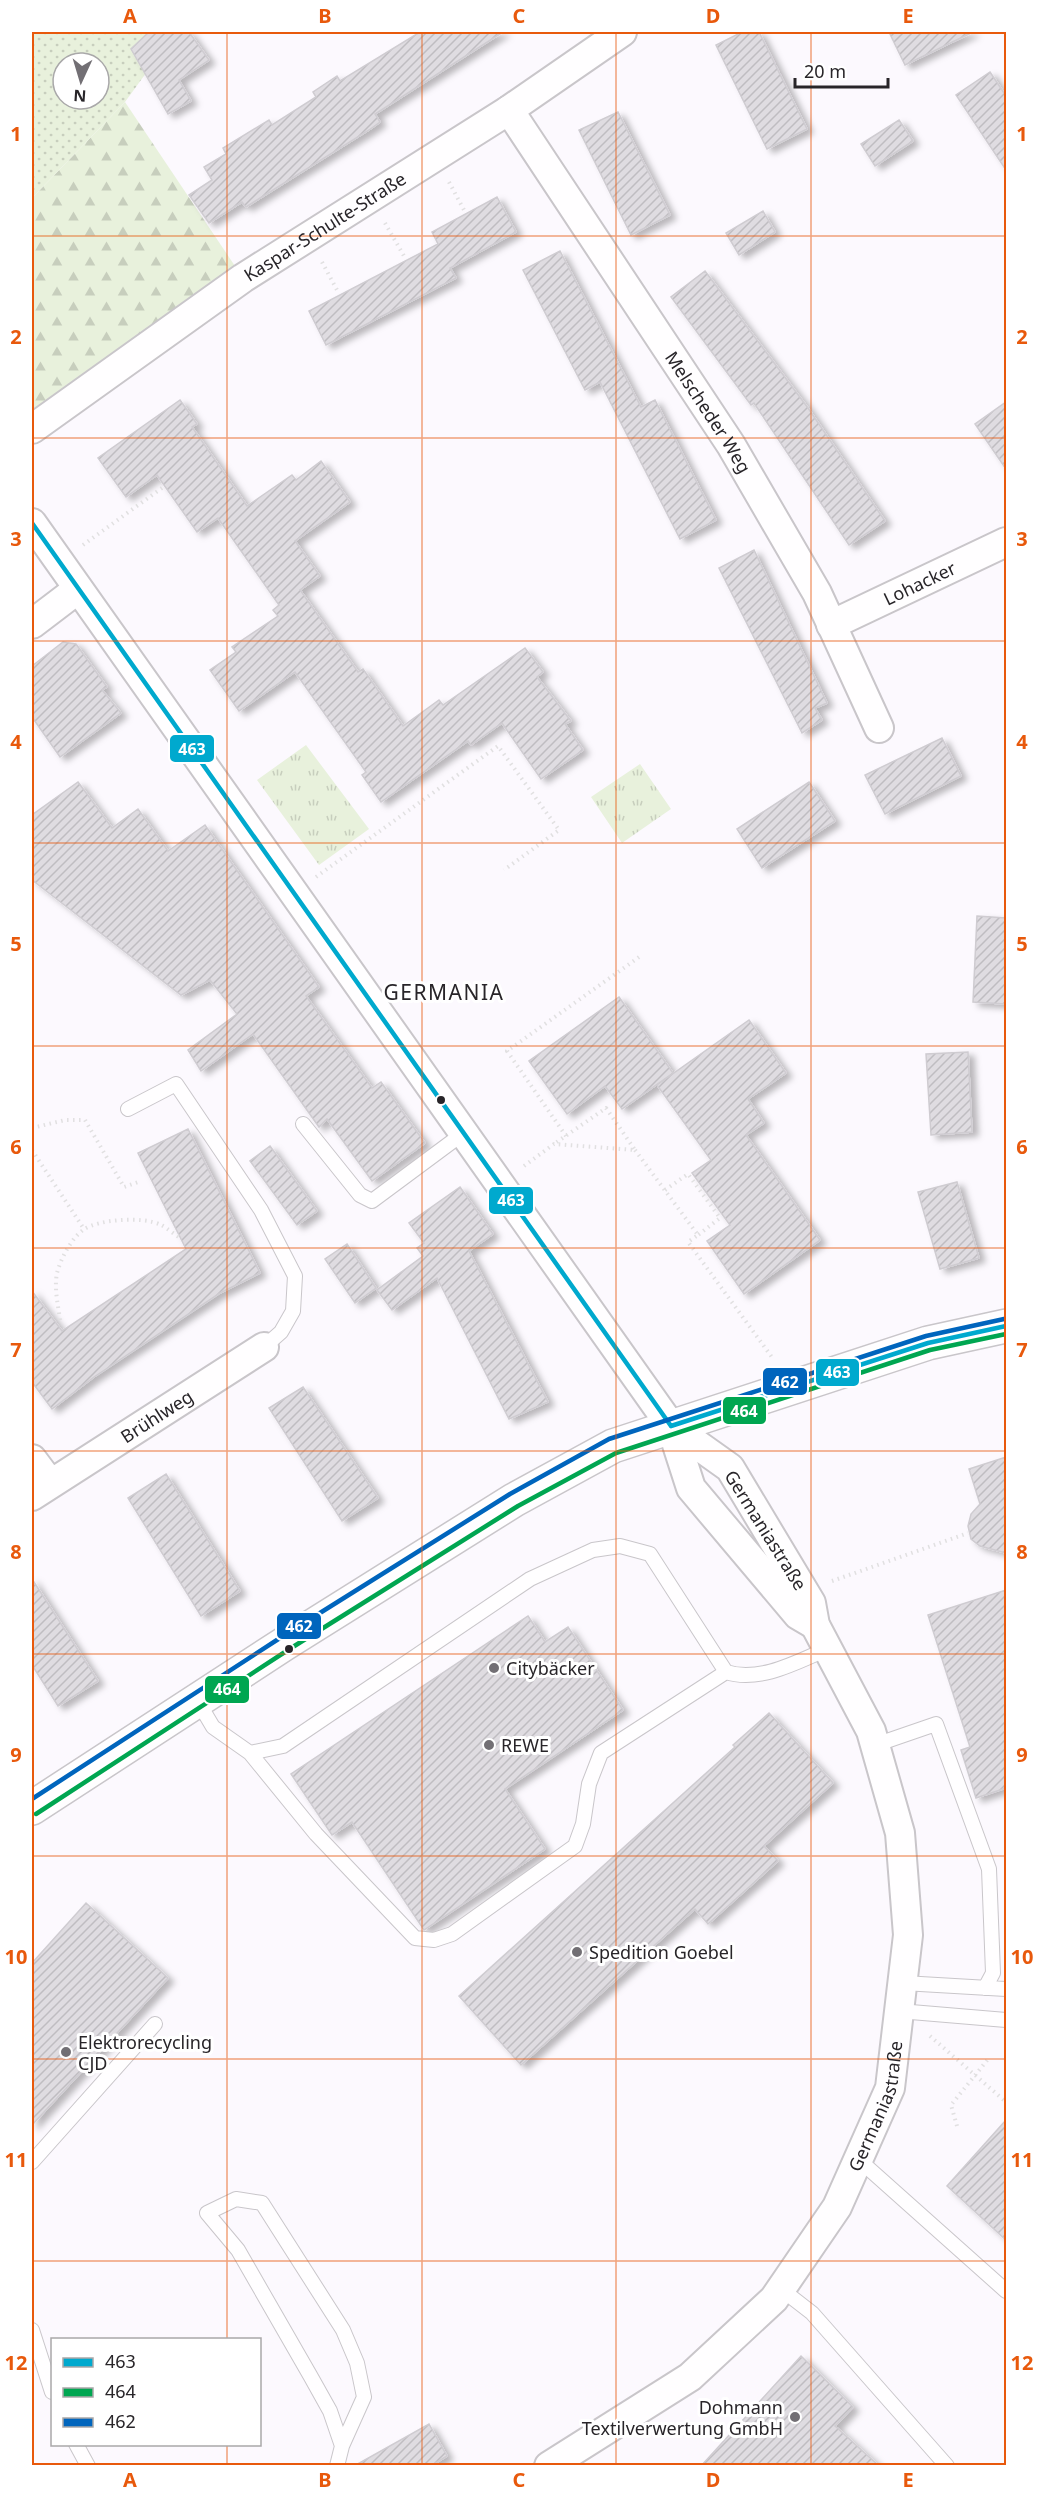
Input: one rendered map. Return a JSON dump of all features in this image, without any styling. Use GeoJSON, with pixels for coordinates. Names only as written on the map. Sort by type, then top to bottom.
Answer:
{"type":"FeatureCollection","features":[{"type":"Feature","properties":{"kind":"street","name":"Kaspar-Schulte-Straße"},"geometry":{"type":"LineString","coordinates":[[32,429],[274,257],[509,110],[622,32]]}},
{"type":"Feature","properties":{"kind":"street","name":"Melscheder Weg"},"geometry":{"type":"LineString","coordinates":[[509,110],[731,445],[817,593],[879,728]]}},
{"type":"Feature","properties":{"kind":"street","name":"Germaniastraße"},"geometry":{"type":"LineString","coordinates":[[32,523],[671,1426],[691,1488],[798,1615],[821,1637]]}},
{"type":"Feature","properties":{"kind":"street","name":"Lohacker"},"geometry":{"type":"LineString","coordinates":[[831,625],[1006,542]]}},
{"type":"Feature","properties":{"kind":"street"},"geometry":{"type":"LineString","coordinates":[[32,624],[78,589]]}},
{"type":"Feature","properties":{"kind":"street"},"geometry":{"type":"LineString","coordinates":[[32,1808],[197,1700],[514,1500],[613,1446],[928,1343],[1006,1326]]}},
{"type":"Feature","properties":{"kind":"street","name":"Brühlweg"},"geometry":{"type":"LineString","coordinates":[[32,1458],[41,1490],[264,1347]]}},
{"type":"Feature","properties":{"kind":"street","name":"Germaniastraße"},"geometry":{"type":"LineString","coordinates":[[549,2466],[690,2378],[774,2299],[837,2207],[890,2088],[901,1997],[908,1935],[900,1833],[871,1731],[821,1637],[811,1603],[730,1468],[671,1426]]}},
{"type":"Feature","properties":{"kind":"lane"},"geometry":{"type":"LineString","coordinates":[[128,1109],[176,1084],[261,1210],[295,1276],[293,1311],[281,1332],[264,1347]]}},
{"type":"Feature","properties":{"kind":"lane"},"geometry":{"type":"LineString","coordinates":[[303,1124],[360,1194],[372,1201],[465,1132]]}},
{"type":"Feature","properties":{"kind":"lane"},"geometry":{"type":"LineString","coordinates":[[250,1753],[283,1746],[530,1579],[593,1550],[620,1546],[650,1554],[726,1672],[741,1677],[784,1667],[821,1637]]}},
{"type":"Feature","properties":{"kind":"lane"},"geometry":{"type":"LineString","coordinates":[[197,1700],[213,1726],[250,1753],[316,1834],[415,1938],[434,1940],[452,1934],[575,1846],[583,1824],[589,1784],[601,1753],[726,1672]]}},
{"type":"Feature","properties":{"kind":"lane"},"geometry":{"type":"LineString","coordinates":[[875,1746],[936,1724],[990,1869],[993,1973],[985,1988]]}},
{"type":"Feature","properties":{"kind":"lane"},"geometry":{"type":"LineString","coordinates":[[901,1997],[985,1988],[1006,1989]]}},
{"type":"Feature","properties":{"kind":"lane"},"geometry":{"type":"LineString","coordinates":[[901,1997],[1006,2020]]}},
{"type":"Feature","properties":{"kind":"lane"},"geometry":{"type":"LineString","coordinates":[[32,2162],[155,2024]]}},
{"type":"Feature","properties":{"kind":"lane"},"geometry":{"type":"LineString","coordinates":[[858,2159],[1006,2291]]}},
{"type":"Feature","properties":{"kind":"lane"},"geometry":{"type":"LineString","coordinates":[[337,2466],[342,2446],[364,2397],[357,2364],[343,2330],[262,2203],[236,2199],[207,2213],[238,2250],[306,2367],[330,2411],[342,2446]]}},
{"type":"Feature","properties":{"kind":"lane"},"geometry":{"type":"LineString","coordinates":[[781,2289],[812,2313],[947,2466]]}},
{"type":"Feature","properties":{"kind":"lane"},"geometry":{"type":"LineString","coordinates":[[32,2330],[51,2389]]}},
{"type":"Feature","properties":{"kind":"lane"},"geometry":{"type":"LineString","coordinates":[[77,2446],[88,2466]]}},
{"type":"Feature","properties":{"kind":"path"},"geometry":{"type":"LineString","coordinates":[[445,174],[464,210]]}},
{"type":"Feature","properties":{"kind":"path"},"geometry":{"type":"LineString","coordinates":[[380,214],[404,256]]}},
{"type":"Feature","properties":{"kind":"path"},"geometry":{"type":"LineString","coordinates":[[318,253],[338,290]]}},
{"type":"Feature","properties":{"kind":"path"},"geometry":{"type":"LineString","coordinates":[[80,548],[166,486]]}},
{"type":"Feature","properties":{"kind":"path"},"geometry":{"type":"LineString","coordinates":[[316,877],[498,746],[559,830],[504,870]]}},
{"type":"Feature","properties":{"kind":"path"},"geometry":{"type":"LineString","coordinates":[[566,1136],[507,1051],[642,955]]}},
{"type":"Feature","properties":{"kind":"path"},"geometry":{"type":"LineString","coordinates":[[523,1166],[606,1107],[698,1235]]}},
{"type":"Feature","properties":{"kind":"path"},"geometry":{"type":"LineString","coordinates":[[32,1128],[65,1120],[85,1120],[124,1187],[141,1181]]}},
{"type":"Feature","properties":{"kind":"path"},"geometry":{"type":"LineString","coordinates":[[554,1144],[635,1150]]}},
{"type":"Feature","properties":{"kind":"path"},"geometry":{"type":"LineString","coordinates":[[32,1150],[84,1229]]}},
{"type":"Feature","properties":{"kind":"path"},"geometry":{"type":"LineString","coordinates":[[665,1191],[688,1174],[720,1218],[688,1242],[774,1360]]}},
{"type":"Feature","properties":{"kind":"path"},"geometry":{"type":"LineString","coordinates":[[60,1320],[55,1291],[57,1272],[68,1246],[84,1229],[129,1219],[146,1220],[160,1224],[180,1238]]}},
{"type":"Feature","properties":{"kind":"path"},"geometry":{"type":"LineString","coordinates":[[826,1583],[968,1533]]}},
{"type":"Feature","properties":{"kind":"path"},"geometry":{"type":"LineString","coordinates":[[930,2036],[1006,2102]]}},
{"type":"Feature","properties":{"kind":"path"},"geometry":{"type":"LineString","coordinates":[[957,2126],[951,2105],[989,2058]]}},
{"type":"Feature","properties":{"kind":"green space"},"geometry":{"type":"Polygon","coordinates":[[[32,32],[176,32],[125,102],[32,198],[32,32]]]}},
{"type":"Feature","properties":{"kind":"green space"},"geometry":{"type":"Polygon","coordinates":[[[125,102],[243,278],[32,429],[32,198],[125,102]]]}},
{"type":"Feature","properties":{"kind":"green space"},"geometry":{"type":"Polygon","coordinates":[[[306,745],[369,829],[319,865],[257,780],[306,745]]]}},
{"type":"Feature","properties":{"kind":"green space"},"geometry":{"type":"Polygon","coordinates":[[[640,764],[671,809],[622,843],[591,797],[640,764]]]}},
{"type":"Feature","properties":{"kind":"building"},"geometry":{"type":"Polygon","coordinates":[[[149,32],[189,32],[209,60],[179,80],[191,101],[168,114],[131,49],[149,32]]]}},
{"type":"Feature","properties":{"kind":"building"},"geometry":{"type":"Polygon","coordinates":[[[420,32],[503,32],[375,114],[380,122],[369,130],[246,207],[242,202],[209,223],[189,195],[212,180],[204,167],[226,154],[223,148],[269,120],[272,125],[316,97],[313,92],[337,76],[340,81],[420,32]]]}},
{"type":"Feature","properties":{"kind":"building"},"geometry":{"type":"Polygon","coordinates":[[[742,32],[759,32],[807,129],[767,149],[716,45],[742,32]]]}},
{"type":"Feature","properties":{"kind":"building"},"geometry":{"type":"Polygon","coordinates":[[[889,32],[973,32],[905,65],[889,32]]]}},
{"type":"Feature","properties":{"kind":"building"},"geometry":{"type":"Polygon","coordinates":[[[990,72],[1006,96],[1006,170],[956,95],[990,72]]]}},
{"type":"Feature","properties":{"kind":"building"},"geometry":{"type":"Polygon","coordinates":[[[618,112],[670,215],[631,235],[579,130],[618,112]]]}},
{"type":"Feature","properties":{"kind":"building"},"geometry":{"type":"Polygon","coordinates":[[[899,120],[913,141],[875,166],[861,144],[899,120]]]}},
{"type":"Feature","properties":{"kind":"building"},"geometry":{"type":"Polygon","coordinates":[[[497,197],[516,232],[450,268],[456,278],[326,345],[309,311],[438,244],[432,232],[497,197]]]}},
{"type":"Feature","properties":{"kind":"building"},"geometry":{"type":"Polygon","coordinates":[[[763,211],[775,232],[739,255],[726,233],[763,211]]]}},
{"type":"Feature","properties":{"kind":"building"},"geometry":{"type":"Polygon","coordinates":[[[560,251],[641,407],[655,400],[716,520],[680,539],[600,382],[585,390],[523,270],[560,251]]]}},
{"type":"Feature","properties":{"kind":"building"},"geometry":{"type":"Polygon","coordinates":[[[705,271],[808,408],[885,521],[849,545],[754,403],[751,405],[671,297],[705,271]]]}},
{"type":"Feature","properties":{"kind":"building"},"geometry":{"type":"Polygon","coordinates":[[[180,400],[197,424],[192,427],[247,506],[292,475],[296,480],[321,461],[350,502],[295,541],[320,576],[300,590],[358,672],[363,669],[403,726],[439,700],[443,705],[525,648],[543,672],[537,677],[571,721],[565,724],[583,750],[541,779],[502,723],[471,745],[468,741],[381,802],[362,775],[366,772],[295,672],[239,711],[210,670],[236,652],[232,647],[278,616],[273,610],[279,605],[218,518],[197,532],[157,475],[126,497],[98,458],[180,400]]]}},
{"type":"Feature","properties":{"kind":"building"},"geometry":{"type":"Polygon","coordinates":[[[1006,402],[1006,469],[975,424],[1006,402]]]}},
{"type":"Feature","properties":{"kind":"building"},"geometry":{"type":"Polygon","coordinates":[[[754,550],[827,703],[815,708],[822,720],[802,733],[719,568],[754,550]]]}},
{"type":"Feature","properties":{"kind":"building"},"geometry":{"type":"Polygon","coordinates":[[[63,642],[76,644],[107,687],[102,690],[121,713],[60,757],[32,717],[32,666],[63,642]]]}},
{"type":"Feature","properties":{"kind":"building"},"geometry":{"type":"Polygon","coordinates":[[[942,738],[961,776],[885,814],[865,775],[942,738]]]}},
{"type":"Feature","properties":{"kind":"building"},"geometry":{"type":"Polygon","coordinates":[[[78,782],[112,828],[138,809],[168,851],[205,825],[319,987],[306,996],[372,1088],[381,1082],[425,1143],[372,1181],[327,1119],[319,1127],[253,1034],[201,1071],[188,1050],[237,1014],[210,980],[181,995],[32,880],[32,815],[78,782]]]}},
{"type":"Feature","properties":{"kind":"building"},"geometry":{"type":"Polygon","coordinates":[[[809,782],[835,821],[762,868],[737,829],[809,782]]]}},
{"type":"Feature","properties":{"kind":"building"},"geometry":{"type":"Polygon","coordinates":[[[977,916],[1006,918],[1006,1004],[973,1002],[977,916]]]}},
{"type":"Feature","properties":{"kind":"building"},"geometry":{"type":"Polygon","coordinates":[[[619,997],[673,1073],[622,1109],[605,1086],[567,1114],[529,1061],[619,997]]]}},
{"type":"Feature","properties":{"kind":"building"},"geometry":{"type":"Polygon","coordinates":[[[749,1020],[786,1073],[748,1099],[764,1123],[746,1135],[820,1240],[744,1294],[707,1241],[730,1225],[692,1173],[711,1160],[657,1085],[749,1020]]]}},
{"type":"Feature","properties":{"kind":"building"},"geometry":{"type":"Polygon","coordinates":[[[968,1052],[972,1132],[931,1135],[926,1054],[968,1052]]]}},
{"type":"Feature","properties":{"kind":"building"},"geometry":{"type":"Polygon","coordinates":[[[188,1129],[260,1273],[220,1293],[94,1377],[52,1409],[32,1382],[32,1291],[62,1331],[186,1249],[138,1153],[188,1129]]]}},
{"type":"Feature","properties":{"kind":"building"},"geometry":{"type":"Polygon","coordinates":[[[270,1146],[317,1211],[297,1225],[250,1161],[270,1146]]]}},
{"type":"Feature","properties":{"kind":"building"},"geometry":{"type":"Polygon","coordinates":[[[957,1182],[979,1258],[940,1269],[918,1192],[957,1182]]]}},
{"type":"Feature","properties":{"kind":"building"},"geometry":{"type":"Polygon","coordinates":[[[460,1187],[493,1234],[469,1251],[548,1402],[509,1419],[437,1278],[392,1310],[377,1290],[423,1256],[417,1248],[424,1243],[409,1223],[460,1187]]]}},
{"type":"Feature","properties":{"kind":"building"},"geometry":{"type":"Polygon","coordinates":[[[347,1244],[376,1288],[355,1303],[325,1259],[347,1244]]]}},
{"type":"Feature","properties":{"kind":"building"},"geometry":{"type":"Polygon","coordinates":[[[303,1387],[378,1498],[342,1521],[269,1408],[303,1387]]]}},
{"type":"Feature","properties":{"kind":"building"},"geometry":{"type":"Polygon","coordinates":[[[1006,1457],[1006,1553],[980,1546],[971,1539],[968,1526],[971,1514],[980,1504],[969,1469],[1006,1457]]]}},
{"type":"Feature","properties":{"kind":"building"},"geometry":{"type":"Polygon","coordinates":[[[166,1474],[240,1591],[201,1616],[128,1498],[166,1474]]]}},
{"type":"Feature","properties":{"kind":"building"},"geometry":{"type":"Polygon","coordinates":[[[32,1579],[98,1681],[58,1706],[32,1665],[32,1579]]]}},
{"type":"Feature","properties":{"kind":"building"},"geometry":{"type":"Polygon","coordinates":[[[1006,1590],[1006,1788],[976,1798],[961,1750],[970,1747],[928,1615],[1006,1590]]]}},
{"type":"Feature","properties":{"kind":"building"},"geometry":{"type":"Polygon","coordinates":[[[528,1616],[545,1642],[568,1627],[623,1710],[505,1789],[545,1849],[424,1930],[352,1822],[332,1835],[291,1774],[528,1616]]]}},
{"type":"Feature","properties":{"kind":"building","name":"Spedition Goebel"},"geometry":{"type":"Polygon","coordinates":[[[769,1713],[833,1783],[764,1846],[778,1861],[708,1924],[695,1909],[521,2065],[459,1996],[735,1747],[733,1745],[769,1713]]]}},
{"type":"Feature","properties":{"kind":"building","name":"Elektrorecycling CJD"},"geometry":{"type":"Polygon","coordinates":[[[86,1903],[168,1978],[32,2125],[32,1963],[86,1903]]]}},
{"type":"Feature","properties":{"kind":"building"},"geometry":{"type":"Polygon","coordinates":[[[1006,2120],[1006,2240],[947,2186],[1006,2120]]]}},
{"type":"Feature","properties":{"kind":"building","name":"Dohmann Textilverwertung GmbH"},"geometry":{"type":"Polygon","coordinates":[[[801,2356],[853,2407],[835,2426],[879,2466],[701,2466],[801,2356]]]}},
{"type":"Feature","properties":{"kind":"building"},"geometry":{"type":"Polygon","coordinates":[[[429,2424],[447,2456],[431,2466],[354,2466],[429,2424]]]}},
{"type":"Feature","properties":{"kind":"transit line","name":"463"},"geometry":{"type":"LineString","coordinates":[[32,523],[671,1426]]}},
{"type":"Feature","properties":{"kind":"transit line","name":"462"},"geometry":{"type":"LineString","coordinates":[[32,1799],[280,1638],[510,1494],[609,1439],[926,1336],[1004,1319]]}},
{"type":"Feature","properties":{"kind":"transit line","name":"463"},"geometry":{"type":"LineString","coordinates":[[671,1426],[928,1343],[1006,1326]]}},
{"type":"Feature","properties":{"kind":"transit line","name":"464"},"geometry":{"type":"LineString","coordinates":[[36,1814],[288,1650],[518,1506],[616,1453],[930,1350],[1006,1334]]}},
{"type":"Feature","properties":{"kind":"place","name":"Citybäcker"},"geometry":{"type":"Point","coordinates":[494,1668]}},
{"type":"Feature","properties":{"kind":"place","name":"REWE"},"geometry":{"type":"Point","coordinates":[489,1745]}},
{"type":"Feature","properties":{"kind":"place","name":"Spedition Goebel"},"geometry":{"type":"Point","coordinates":[577,1952]}},
{"type":"Feature","properties":{"kind":"place","name":"Elektrorecycling CJD"},"geometry":{"type":"Point","coordinates":[66,2052]}},
{"type":"Feature","properties":{"kind":"place","name":"Dohmann Textilverwertung GmbH"},"geometry":{"type":"Point","coordinates":[795,2417]}},
{"type":"Feature","properties":{"kind":"district","name":"GERMANIA"},"geometry":{"type":"Point","coordinates":[444,992]}}]}
